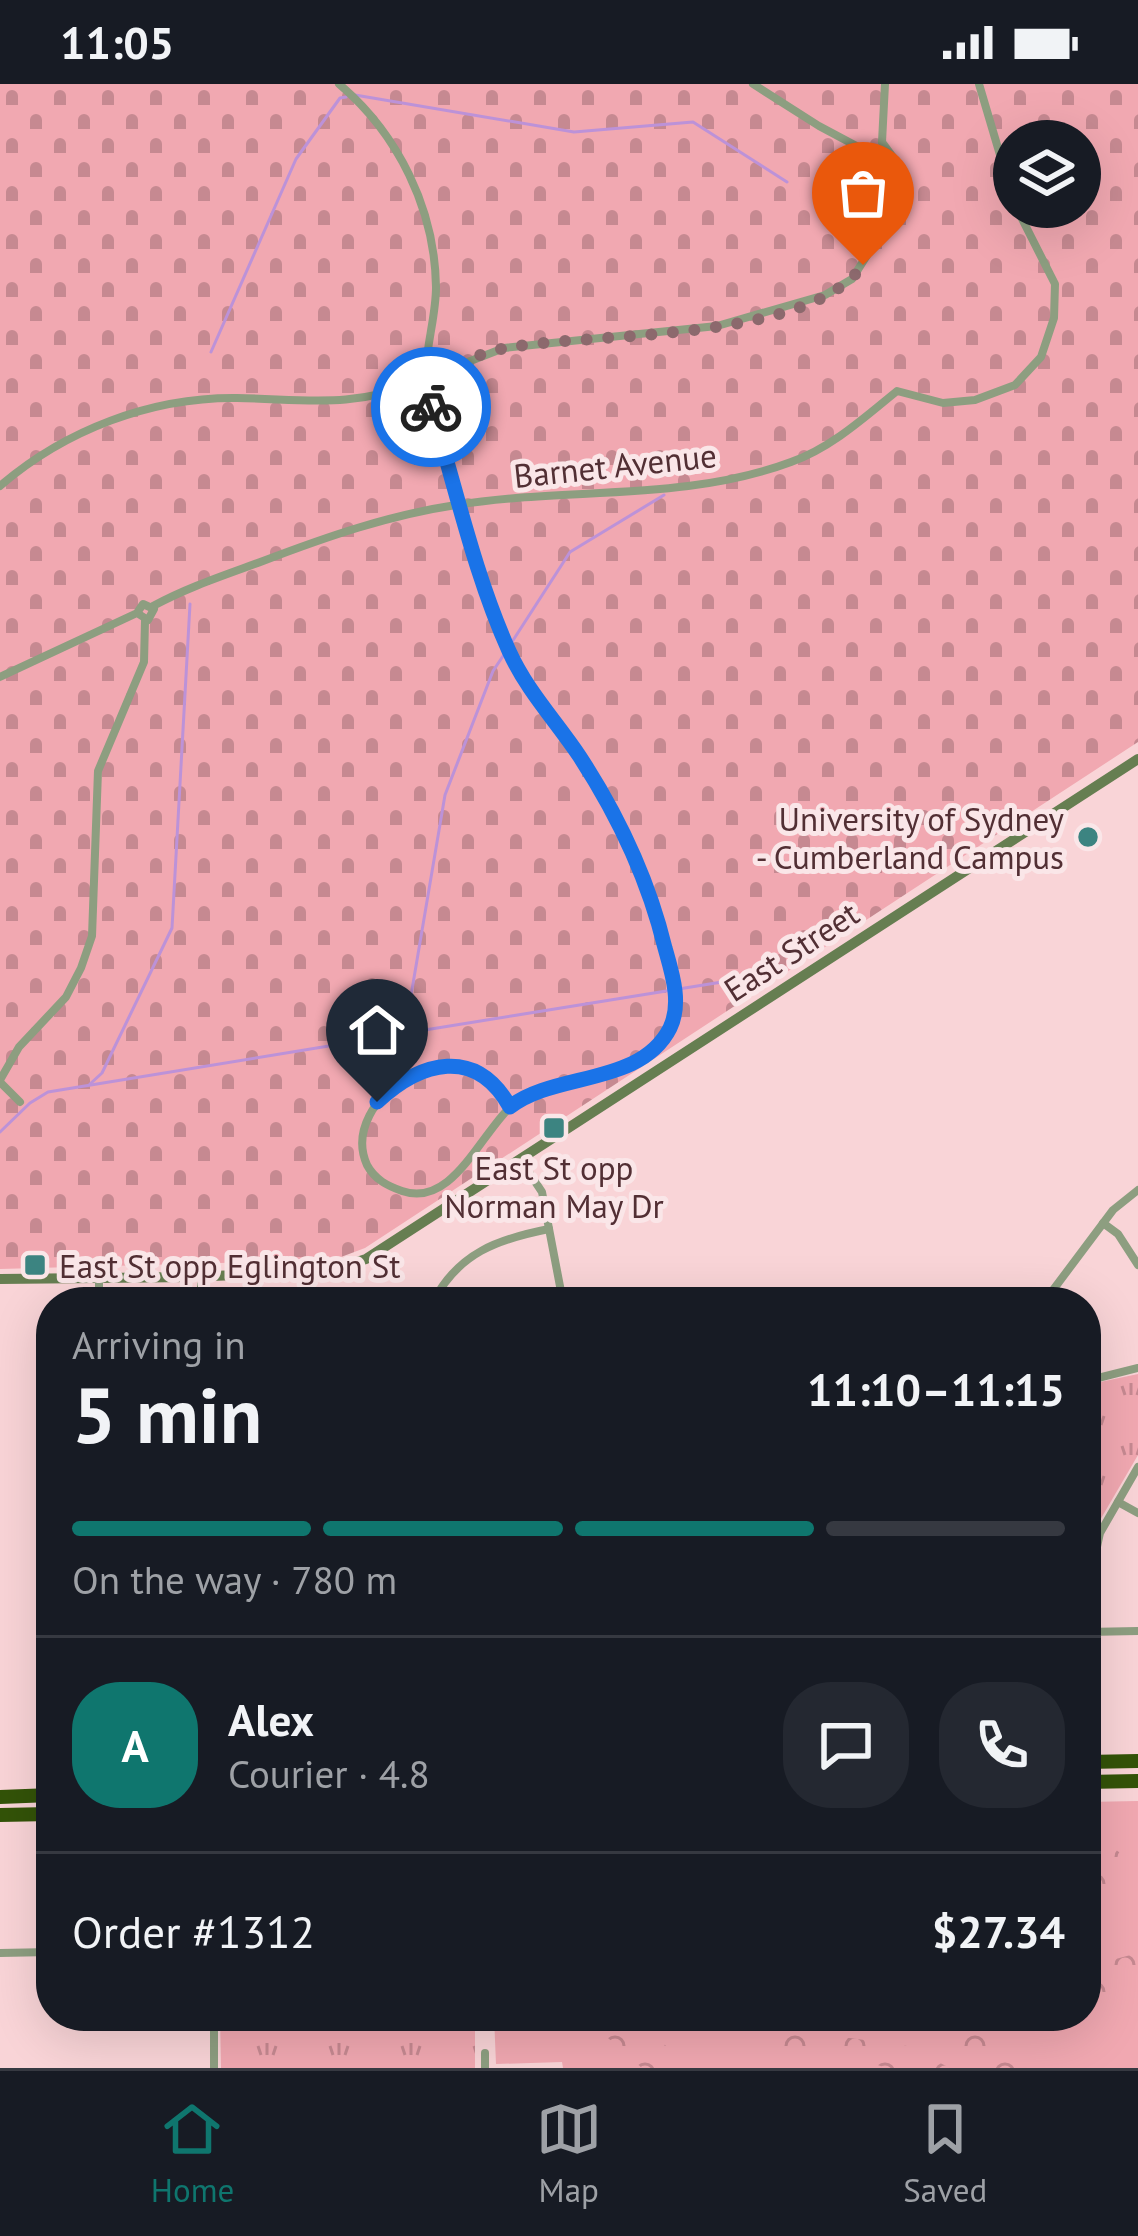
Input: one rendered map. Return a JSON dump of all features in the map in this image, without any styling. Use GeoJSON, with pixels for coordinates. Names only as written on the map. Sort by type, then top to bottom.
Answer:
{"type":"FeatureCollection","features":[{"type":"Feature","properties":{"kind":"highway"},"geometry":{"type":"LineString","coordinates":[[1101,1762],[1138,1761]]}},
{"type":"Feature","properties":{"kind":"highway"},"geometry":{"type":"LineString","coordinates":[[1101,1782],[1138,1780]]}},
{"type":"Feature","properties":{"kind":"highway"},"geometry":{"type":"LineString","coordinates":[[0,1796],[36,1796]]}},
{"type":"Feature","properties":{"kind":"highway"},"geometry":{"type":"LineString","coordinates":[[0,1815],[36,1814]]}},
{"type":"Feature","properties":{"kind":"main road","name":"East Street"},"geometry":{"type":"LineString","coordinates":[[0,1279],[201,1279],[347,1268],[1138,759]]}},
{"type":"Feature","properties":{"kind":"main road"},"geometry":{"type":"LineString","coordinates":[[201,1279],[201,1287]]}},
{"type":"Feature","properties":{"kind":"street"},"geometry":{"type":"LineString","coordinates":[[753,84],[818,127],[864,149]]}},
{"type":"Feature","properties":{"kind":"street"},"geometry":{"type":"LineString","coordinates":[[510,1107],[491,1080],[474,1070],[447,1066],[417,1073],[377,1102],[364,1128],[366,1163],[383,1184],[414,1196],[440,1188],[471,1159],[510,1107],[541,1089],[608,1072],[658,1045],[670,1029],[673,979],[634,849],[577,752],[530,689],[505,642],[418,374],[504,348],[717,326],[826,296],[852,279],[866,257],[882,171],[893,157],[883,142],[885,84]]}},
{"type":"Feature","properties":{"kind":"street","name":"Barnet Avenue"},"geometry":{"type":"LineString","coordinates":[[979,84],[993,131]]}},
{"type":"Feature","properties":{"kind":"street"},"geometry":{"type":"LineString","coordinates":[[0,486],[74,436],[145,410],[201,399],[345,402],[434,383],[430,372],[435,302],[429,229],[411,178],[380,125],[343,87]]}},
{"type":"Feature","properties":{"kind":"street"},"geometry":{"type":"LineString","coordinates":[[864,149],[872,142],[883,142]]}},
{"type":"Feature","properties":{"kind":"street"},"geometry":{"type":"LineString","coordinates":[[864,149],[867,167],[882,171]]}},
{"type":"Feature","properties":{"kind":"street","name":"Barnet Avenue"},"geometry":{"type":"LineString","coordinates":[[0,677],[141,616],[143,604],[153,606],[315,541],[398,517],[461,504],[715,484],[794,461],[848,431],[897,391],[943,403],[975,400],[1015,385],[1041,358],[1054,318],[1055,284],[1027,228]]}},
{"type":"Feature","properties":{"kind":"street"},"geometry":{"type":"LineString","coordinates":[[20,1102],[0,1081],[19,1047],[66,997],[92,936],[98,771],[144,662],[141,616]]}},
{"type":"Feature","properties":{"kind":"street"},"geometry":{"type":"LineString","coordinates":[[520,1160],[542,1192],[560,1287]]}},
{"type":"Feature","properties":{"kind":"street"},"geometry":{"type":"LineString","coordinates":[[1055,1287],[1103,1223],[1138,1190]]}},
{"type":"Feature","properties":{"kind":"street"},"geometry":{"type":"LineString","coordinates":[[1103,1223],[1118,1234],[1138,1264]]}},
{"type":"Feature","properties":{"kind":"street"},"geometry":{"type":"LineString","coordinates":[[440,1287],[466,1258],[500,1239],[549,1228]]}},
{"type":"Feature","properties":{"kind":"street"},"geometry":{"type":"LineString","coordinates":[[99,1277],[99,1287]]}},
{"type":"Feature","properties":{"kind":"street"},"geometry":{"type":"LineString","coordinates":[[1101,1377],[1138,1368]]}},
{"type":"Feature","properties":{"kind":"street"},"geometry":{"type":"LineString","coordinates":[[1101,1534],[1138,1467]]}},
{"type":"Feature","properties":{"kind":"street"},"geometry":{"type":"LineString","coordinates":[[1118,1502],[1138,1513]]}},
{"type":"Feature","properties":{"kind":"street"},"geometry":{"type":"LineString","coordinates":[[1101,1632],[1138,1631]]}},
{"type":"Feature","properties":{"kind":"street"},"geometry":{"type":"LineString","coordinates":[[0,1953],[36,1952]]}},
{"type":"Feature","properties":{"kind":"street"},"geometry":{"type":"LineString","coordinates":[[214,2031],[214,2068]]}},
{"type":"Feature","properties":{"kind":"street"},"geometry":{"type":"LineString","coordinates":[[484,2053],[485,2068]]}},
{"type":"Feature","properties":{"kind":"green space"},"geometry":{"type":"Polygon","coordinates":[[[0,84],[1138,84],[1138,742],[365,1248],[333,1260],[0,1269],[0,84]]]}},
{"type":"Feature","properties":{"kind":"green space"},"geometry":{"type":"Polygon","coordinates":[[[1138,1374],[1138,1455],[1101,1518],[1101,1382],[1138,1374]]]}},
{"type":"Feature","properties":{"kind":"green space"},"geometry":{"type":"Polygon","coordinates":[[[1138,1801],[1138,2068],[496,2064],[495,2031],[1101,2031],[1101,1802],[1138,1801]]]}},
{"type":"Feature","properties":{"kind":"green space"},"geometry":{"type":"Polygon","coordinates":[[[1101,1844],[1134,1863],[1138,1889],[1120,1900],[1101,1902],[1101,1844]]]}},
{"type":"Feature","properties":{"kind":"green space"},"geometry":{"type":"Polygon","coordinates":[[[1138,1953],[1138,1981],[1124,1983],[1101,2013],[1101,1963],[1138,1953]]]}},
{"type":"Feature","properties":{"kind":"green space"},"geometry":{"type":"Polygon","coordinates":[[[220,2031],[475,2031],[475,2068],[221,2068],[220,2031]]]}},
{"type":"Feature","properties":{"kind":"green space"},"geometry":{"type":"Polygon","coordinates":[[[600,2031],[649,2031],[691,2068],[642,2068],[600,2031]]]}},
{"type":"Feature","properties":{"kind":"green space"},"geometry":{"type":"Polygon","coordinates":[[[738,2031],[809,2031],[907,2046],[950,2068],[886,2068],[864,2060],[768,2046],[738,2031]]]}},
{"type":"Feature","properties":{"kind":"green space"},"geometry":{"type":"Polygon","coordinates":[[[939,2031],[977,2031],[1033,2068],[962,2068],[968,2060],[939,2031]]]}},
{"type":"Feature","properties":{"kind":"waterway"},"geometry":{"type":"LineString","coordinates":[[355,95],[574,132],[693,122],[787,182]]}},
{"type":"Feature","properties":{"kind":"waterway"},"geometry":{"type":"LineString","coordinates":[[211,352],[296,159],[340,98],[346,97]]}},
{"type":"Feature","properties":{"kind":"waterway"},"geometry":{"type":"LineString","coordinates":[[510,645],[570,552],[664,495]]}},
{"type":"Feature","properties":{"kind":"waterway"},"geometry":{"type":"LineString","coordinates":[[90,1084],[102,1073],[172,928],[190,604]]}},
{"type":"Feature","properties":{"kind":"waterway"},"geometry":{"type":"LineString","coordinates":[[0,1132],[48,1092],[396,1035],[406,1025],[445,795],[493,671],[505,653]]}},
{"type":"Feature","properties":{"kind":"waterway"},"geometry":{"type":"LineString","coordinates":[[400,1034],[753,977]]}},
{"type":"Feature","properties":{"kind":"way so far"},"geometry":{"type":"LineString","coordinates":[[431,407],[427,388],[434,383],[434,375],[504,348],[739,322],[826,296],[845,285],[863,265]]}},
{"type":"Feature","properties":{"kind":"place","name":"University of Sydney - Cumberland Campus"},"geometry":{"type":"Point","coordinates":[1088,837]}},
{"type":"Feature","properties":{"kind":"place","name":"East St opp Norman May Dr"},"geometry":{"type":"Point","coordinates":[554,1128]}},
{"type":"Feature","properties":{"kind":"place","name":"East St opp Eglington St"},"geometry":{"type":"Point","coordinates":[35,1265]}},
{"type":"Feature","properties":{"kind":"route"},"geometry":{"type":"LineString","coordinates":[[377,1102],[417,1073],[447,1066],[474,1070],[491,1080],[510,1107],[541,1089],[638,1059],[658,1045],[675,1012],[673,979],[659,922],[634,849],[577,752],[511,655],[488,601],[431,407]]}}]}
